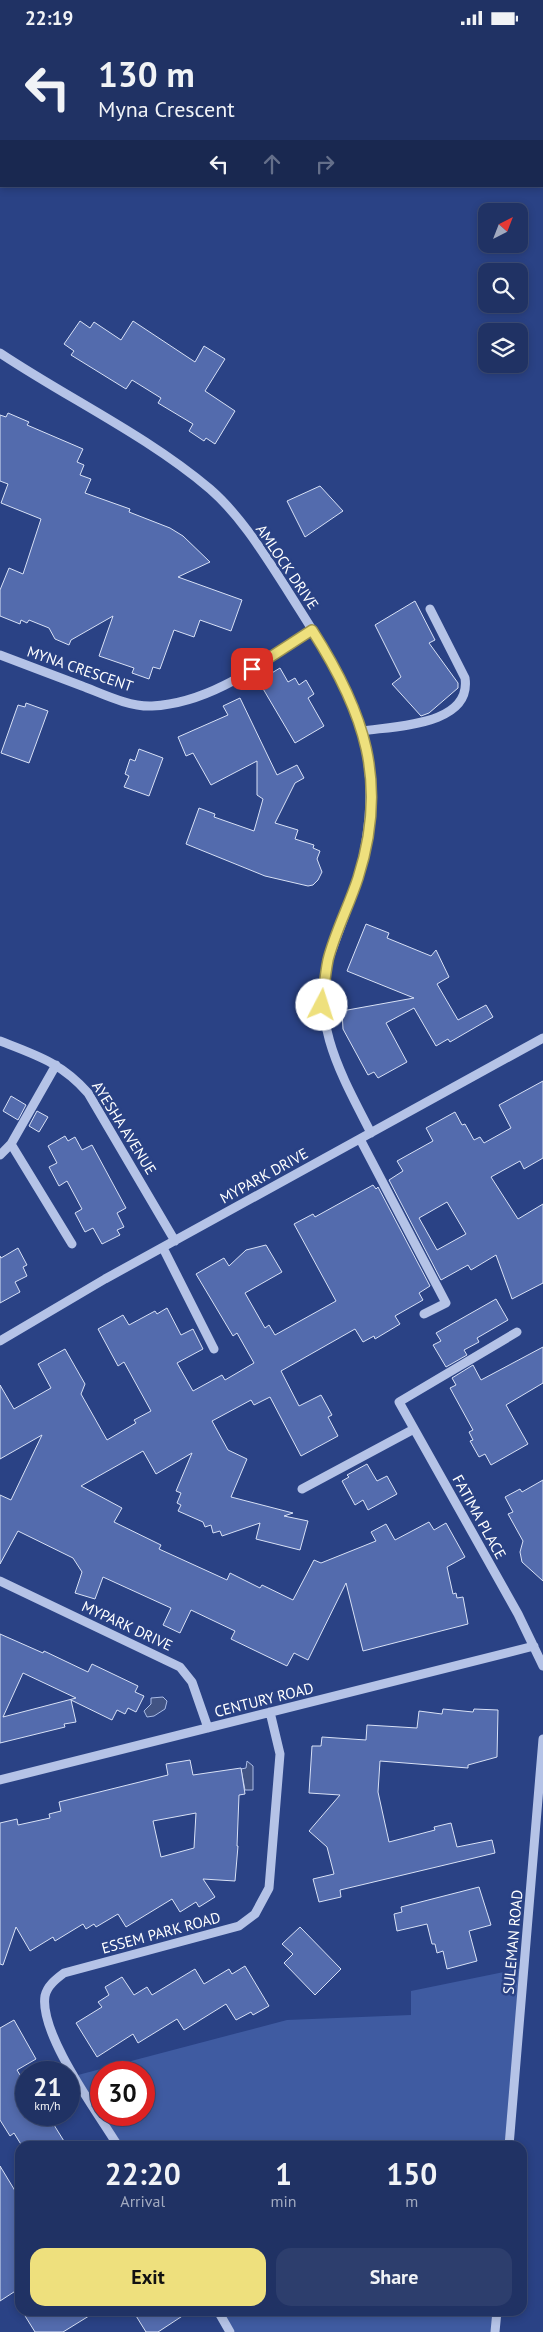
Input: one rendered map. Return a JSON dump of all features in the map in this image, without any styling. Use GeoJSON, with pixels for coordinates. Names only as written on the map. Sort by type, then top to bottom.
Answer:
{"type":"FeatureCollection","features":[{"type":"Feature","properties":{"kind":"street","name":"AMLOCK DRIVE"},"geometry":{"type":"LineString","coordinates":[[0,353],[143,441],[185,469],[212,491],[258,545],[338,670],[356,710],[362,731],[371,774],[370,814],[359,877],[328,959],[322,1005],[327,1036],[340,1073],[371,1133]]}},
{"type":"Feature","properties":{"kind":"street"},"geometry":{"type":"LineString","coordinates":[[362,731],[440,717],[453,708],[464,695],[466,688],[465,678],[430,609]]}},
{"type":"Feature","properties":{"kind":"street","name":"MYNA CRESCENT"},"geometry":{"type":"LineString","coordinates":[[0,655],[116,699],[150,706],[180,701],[210,692],[236,679],[312,630]]}},
{"type":"Feature","properties":{"kind":"street","name":"MYPARK DRIVE"},"geometry":{"type":"LineString","coordinates":[[0,1341],[175,1241],[543,1038]]}},
{"type":"Feature","properties":{"kind":"street","name":"AYESHA AVENUE"},"geometry":{"type":"LineString","coordinates":[[0,1041],[56,1065],[73,1076],[96,1105],[175,1241]]}},
{"type":"Feature","properties":{"kind":"street"},"geometry":{"type":"LineString","coordinates":[[0,1155],[11,1144],[56,1065]]}},
{"type":"Feature","properties":{"kind":"street"},"geometry":{"type":"LineString","coordinates":[[360,1139],[446,1303],[424,1314]]}},
{"type":"Feature","properties":{"kind":"street"},"geometry":{"type":"LineString","coordinates":[[11,1144],[72,1244]]}},
{"type":"Feature","properties":{"kind":"street"},"geometry":{"type":"LineString","coordinates":[[163,1248],[214,1349]]}},
{"type":"Feature","properties":{"kind":"street","name":"FATIMA PLACE"},"geometry":{"type":"LineString","coordinates":[[517,1333],[399,1402],[534,1646]]}},
{"type":"Feature","properties":{"kind":"street"},"geometry":{"type":"LineString","coordinates":[[302,1489],[414,1429]]}},
{"type":"Feature","properties":{"kind":"street","name":"MYPARK DRIVE"},"geometry":{"type":"LineString","coordinates":[[0,1581],[180,1667],[192,1682],[208,1728]]}},
{"type":"Feature","properties":{"kind":"street"},"geometry":{"type":"LineString","coordinates":[[534,1646],[543,1666]]}},
{"type":"Feature","properties":{"kind":"street","name":"CENTURY ROAD"},"geometry":{"type":"LineString","coordinates":[[0,1780],[534,1646]]}},
{"type":"Feature","properties":{"kind":"street","name":"ESSEM PARK ROAD"},"geometry":{"type":"LineString","coordinates":[[115,2141],[56,2043],[47,2023],[45,1995],[55,1979],[64,1973],[239,1926],[255,1914],[268,1887],[280,1754],[270,1712]]}},
{"type":"Feature","properties":{"kind":"street","name":"SULEMAN ROAD"},"geometry":{"type":"LineString","coordinates":[[509,2141],[543,1739]]}},
{"type":"Feature","properties":{"kind":"street"},"geometry":{"type":"LineString","coordinates":[[221,2316],[230,2332]]}},
{"type":"Feature","properties":{"kind":"street"},"geometry":{"type":"LineString","coordinates":[[495,2332],[496,2316]]}},
{"type":"Feature","properties":{"kind":"shaded area"},"geometry":{"type":"Polygon","coordinates":[[[163,1697],[167,1701],[165,1709],[154,1716],[147,1717],[144,1711],[151,1704],[151,1698],[163,1697]]]}},
{"type":"Feature","properties":{"kind":"shaded area"},"geometry":{"type":"Polygon","coordinates":[[[247,1761],[253,1766],[253,1790],[245,1790],[241,1769],[246,1768],[247,1761]]]}},
{"type":"Feature","properties":{"kind":"shaded area"},"geometry":{"type":"Polygon","coordinates":[[[523,1968],[507,2141],[119,2141],[110,2126],[155,2126],[155,2061],[131,2061],[287,2020],[411,2015],[411,1991],[523,1968]]]}},
{"type":"Feature","properties":{"kind":"shaded area"},"geometry":{"type":"Polygon","coordinates":[[[90,2072],[90,2095],[80,2078],[80,2074],[90,2072]]]}},
{"type":"Feature","properties":{"kind":"shaded area"},"geometry":{"type":"Polygon","coordinates":[[[225,2316],[495,2316],[493,2332],[235,2332],[225,2316]]]}},
{"type":"Feature","properties":{"kind":"building"},"geometry":{"type":"Polygon","coordinates":[[[80,321],[90,328],[94,322],[121,340],[133,321],[195,362],[204,346],[225,359],[205,391],[235,411],[215,444],[206,438],[204,441],[189,431],[193,424],[158,403],[161,398],[132,380],[126,389],[71,355],[74,351],[64,344],[80,321]]]}},
{"type":"Feature","properties":{"kind":"building"},"geometry":{"type":"Polygon","coordinates":[[[8,413],[29,422],[27,425],[83,449],[77,462],[84,465],[80,475],[91,479],[85,493],[130,509],[129,512],[170,528],[183,536],[210,562],[178,577],[242,600],[231,631],[200,620],[194,637],[174,630],[160,669],[153,667],[149,679],[132,673],[134,668],[99,656],[113,616],[71,640],[69,645],[55,639],[49,628],[29,620],[27,623],[21,620],[20,624],[0,616],[0,590],[9,568],[23,574],[41,519],[1,503],[8,484],[0,481],[0,415],[6,417],[8,413]]]}},
{"type":"Feature","properties":{"kind":"building"},"geometry":{"type":"Polygon","coordinates":[[[320,486],[343,511],[305,537],[287,501],[320,486]]]}},
{"type":"Feature","properties":{"kind":"building"},"geometry":{"type":"Polygon","coordinates":[[[415,601],[435,640],[429,643],[458,683],[458,688],[429,713],[421,716],[392,684],[401,677],[375,625],[415,601]]]}},
{"type":"Feature","properties":{"kind":"building"},"geometry":{"type":"Polygon","coordinates":[[[280,668],[288,682],[295,678],[299,685],[306,680],[314,694],[308,698],[324,726],[295,743],[262,687],[269,684],[265,677],[280,668]]]}},
{"type":"Feature","properties":{"kind":"building"},"geometry":{"type":"Polygon","coordinates":[[[240,698],[277,775],[297,765],[304,778],[295,783],[275,823],[298,830],[295,839],[314,845],[313,848],[320,851],[317,859],[322,872],[313,885],[308,886],[265,876],[186,844],[199,808],[215,814],[214,817],[254,831],[263,799],[257,795],[257,761],[211,785],[193,753],[186,756],[178,737],[228,715],[223,706],[240,698]]]}},
{"type":"Feature","properties":{"kind":"building"},"geometry":{"type":"Polygon","coordinates":[[[26,703],[48,711],[29,763],[1,753],[18,705],[25,707],[26,703]]]}},
{"type":"Feature","properties":{"kind":"building"},"geometry":{"type":"Polygon","coordinates":[[[139,749],[163,758],[149,796],[124,787],[129,776],[125,774],[130,759],[135,761],[139,749]]]}},
{"type":"Feature","properties":{"kind":"building"},"geometry":{"type":"Polygon","coordinates":[[[366,924],[389,933],[387,938],[431,956],[436,950],[449,977],[437,984],[458,1020],[486,1005],[493,1017],[450,1042],[448,1039],[436,1046],[414,1008],[386,1023],[407,1062],[378,1078],[374,1072],[368,1075],[343,1029],[342,1011],[414,998],[347,971],[366,924]]]}},
{"type":"Feature","properties":{"kind":"building"},"geometry":{"type":"Polygon","coordinates":[[[543,1081],[543,1158],[524,1169],[520,1161],[491,1177],[518,1219],[543,1204],[543,1283],[512,1299],[496,1255],[471,1270],[468,1265],[441,1280],[389,1180],[403,1171],[397,1161],[433,1141],[426,1128],[455,1112],[462,1125],[465,1124],[474,1140],[480,1137],[484,1143],[511,1128],[499,1105],[543,1081]],[[447,1202],[419,1218],[437,1250],[466,1234],[447,1202]]]}},
{"type":"Feature","properties":{"kind":"building"},"geometry":{"type":"Polygon","coordinates":[[[11,1096],[26,1105],[18,1120],[3,1111],[11,1096]]]}},
{"type":"Feature","properties":{"kind":"building"},"geometry":{"type":"Polygon","coordinates":[[[37,1111],[48,1117],[39,1132],[29,1126],[37,1111]]]}},
{"type":"Feature","properties":{"kind":"building"},"geometry":{"type":"Polygon","coordinates":[[[65,1136],[68,1141],[75,1137],[82,1150],[92,1145],[126,1208],[117,1213],[124,1227],[117,1230],[120,1235],[102,1244],[93,1228],[85,1232],[75,1213],[82,1209],[67,1181],[59,1186],[49,1167],[57,1163],[48,1146],[65,1136]]]}},
{"type":"Feature","properties":{"kind":"building"},"geometry":{"type":"Polygon","coordinates":[[[373,1185],[376,1189],[378,1187],[430,1286],[419,1293],[423,1300],[395,1316],[400,1324],[375,1339],[374,1336],[363,1342],[355,1329],[281,1371],[299,1406],[321,1395],[332,1415],[328,1417],[338,1436],[301,1456],[270,1397],[254,1405],[251,1400],[212,1421],[228,1450],[247,1459],[231,1497],[293,1513],[284,1516],[308,1521],[300,1550],[256,1539],[260,1523],[222,1536],[220,1531],[213,1533],[211,1525],[205,1527],[203,1522],[178,1511],[181,1505],[177,1503],[181,1493],[176,1491],[192,1453],[156,1474],[143,1451],[81,1486],[122,1508],[114,1522],[161,1545],[159,1549],[227,1580],[230,1573],[260,1588],[262,1585],[293,1600],[314,1560],[321,1563],[376,1541],[371,1532],[386,1524],[395,1540],[429,1522],[434,1530],[446,1523],[465,1557],[447,1567],[453,1594],[456,1593],[457,1598],[463,1597],[468,1624],[363,1651],[346,1583],[308,1660],[294,1653],[287,1666],[231,1639],[235,1631],[191,1610],[180,1633],[163,1625],[171,1608],[103,1577],[95,1599],[75,1593],[82,1572],[73,1558],[18,1531],[0,1564],[0,1495],[11,1500],[42,1435],[0,1459],[0,1385],[14,1409],[51,1388],[38,1364],[65,1349],[85,1384],[81,1394],[107,1440],[136,1423],[134,1420],[151,1411],[124,1362],[118,1366],[98,1329],[123,1315],[129,1325],[155,1311],[157,1314],[167,1308],[181,1335],[193,1329],[203,1349],[177,1363],[193,1391],[222,1375],[225,1380],[254,1363],[237,1333],[233,1336],[196,1274],[224,1258],[229,1266],[246,1250],[266,1245],[282,1272],[245,1293],[265,1328],[269,1325],[275,1335],[336,1301],[294,1224],[313,1214],[315,1217],[373,1185]]]}},
{"type":"Feature","properties":{"kind":"building"},"geometry":{"type":"Polygon","coordinates":[[[18,1248],[27,1265],[23,1267],[27,1276],[15,1282],[20,1292],[0,1303],[0,1256],[1,1258],[18,1248]]]}},
{"type":"Feature","properties":{"kind":"building"},"geometry":{"type":"Polygon","coordinates":[[[496,1299],[508,1320],[477,1338],[479,1342],[464,1350],[467,1355],[446,1367],[433,1345],[441,1341],[436,1333],[496,1299]]]}},
{"type":"Feature","properties":{"kind":"building"},"geometry":{"type":"Polygon","coordinates":[[[543,1347],[543,1383],[506,1405],[528,1444],[491,1465],[485,1454],[479,1457],[470,1441],[473,1440],[469,1432],[473,1430],[450,1388],[456,1385],[452,1378],[473,1365],[481,1380],[543,1347]]]}},
{"type":"Feature","properties":{"kind":"building"},"geometry":{"type":"Polygon","coordinates":[[[367,1464],[377,1481],[387,1476],[397,1494],[368,1510],[363,1500],[355,1505],[342,1481],[349,1477],[347,1475],[367,1464]]]}},
{"type":"Feature","properties":{"kind":"building"},"geometry":{"type":"Polygon","coordinates":[[[543,1480],[543,1581],[522,1562],[520,1552],[523,1541],[508,1514],[513,1512],[505,1497],[520,1489],[522,1492],[543,1480]]]}},
{"type":"Feature","properties":{"kind":"building"},"geometry":{"type":"Polygon","coordinates":[[[0,1634],[43,1653],[44,1651],[88,1672],[92,1664],[138,1686],[135,1692],[144,1696],[136,1712],[128,1708],[125,1714],[117,1710],[112,1720],[71,1700],[76,1722],[64,1724],[65,1727],[0,1743],[0,1634]],[[23,1673],[3,1717],[76,1698],[23,1673]]]}},
{"type":"Feature","properties":{"kind":"building"},"geometry":{"type":"Polygon","coordinates":[[[443,1709],[473,1712],[474,1709],[498,1710],[497,1757],[468,1765],[468,1768],[380,1761],[378,1792],[389,1842],[435,1830],[434,1827],[451,1823],[457,1847],[492,1840],[495,1853],[340,1890],[341,1897],[319,1902],[313,1879],[334,1874],[327,1847],[309,1831],[340,1795],[309,1793],[312,1746],[321,1746],[322,1737],[366,1740],[367,1725],[417,1728],[419,1711],[442,1714],[443,1709]]]}},
{"type":"Feature","properties":{"kind":"building"},"geometry":{"type":"Polygon","coordinates":[[[190,1760],[193,1775],[241,1768],[245,1794],[239,1795],[235,1881],[203,1879],[215,1897],[199,1907],[196,1902],[180,1912],[172,1899],[126,1927],[118,1914],[96,1927],[94,1924],[86,1929],[83,1924],[55,1941],[53,1937],[30,1951],[16,1927],[3,1965],[0,1964],[0,1823],[17,1819],[18,1825],[50,1818],[49,1814],[61,1811],[59,1802],[168,1775],[166,1764],[190,1760]],[[196,1813],[153,1821],[161,1857],[194,1848],[196,1813]]]}},
{"type":"Feature","properties":{"kind":"building"},"geometry":{"type":"Polygon","coordinates":[[[479,1887],[491,1925],[469,1931],[477,1961],[447,1969],[443,1951],[437,1953],[435,1944],[432,1944],[427,1924],[397,1931],[394,1914],[402,1912],[401,1907],[479,1887]]]}},
{"type":"Feature","properties":{"kind":"building"},"geometry":{"type":"Polygon","coordinates":[[[300,1927],[341,1969],[315,1995],[284,1963],[293,1954],[282,1944],[300,1927]]]}},
{"type":"Feature","properties":{"kind":"building"},"geometry":{"type":"Polygon","coordinates":[[[245,1966],[269,2006],[253,2015],[251,2012],[236,2020],[226,2004],[184,2030],[177,2019],[138,2043],[133,2034],[97,2057],[76,2023],[102,2007],[98,2002],[109,1995],[105,1987],[122,1977],[134,1995],[147,1987],[152,1995],[195,1969],[204,1984],[229,1969],[232,1974],[245,1966]]]}},
{"type":"Feature","properties":{"kind":"building"},"geometry":{"type":"Polygon","coordinates":[[[14,2020],[36,2059],[33,2061],[15,2061],[15,2126],[55,2126],[64,2141],[19,2141],[14,2133],[10,2136],[0,2120],[0,2028],[14,2020]]]}},
{"type":"Feature","properties":{"kind":"building"},"geometry":{"type":"Polygon","coordinates":[[[0,2166],[15,2191],[15,2291],[0,2301],[0,2166]]]}},
{"type":"Feature","properties":{"kind":"building"},"geometry":{"type":"Polygon","coordinates":[[[25,2316],[89,2316],[63,2332],[35,2332],[25,2316]]]}},
{"type":"Feature","properties":{"kind":"building"},"geometry":{"type":"Polygon","coordinates":[[[136,2316],[182,2316],[158,2332],[146,2332],[136,2316]]]}},
{"type":"Feature","properties":{"kind":"route"},"geometry":{"type":"LineString","coordinates":[[252,669],[312,630],[338,670],[356,710],[366,745],[371,774],[372,804],[366,843],[359,877],[328,959],[322,1005]]}}]}
